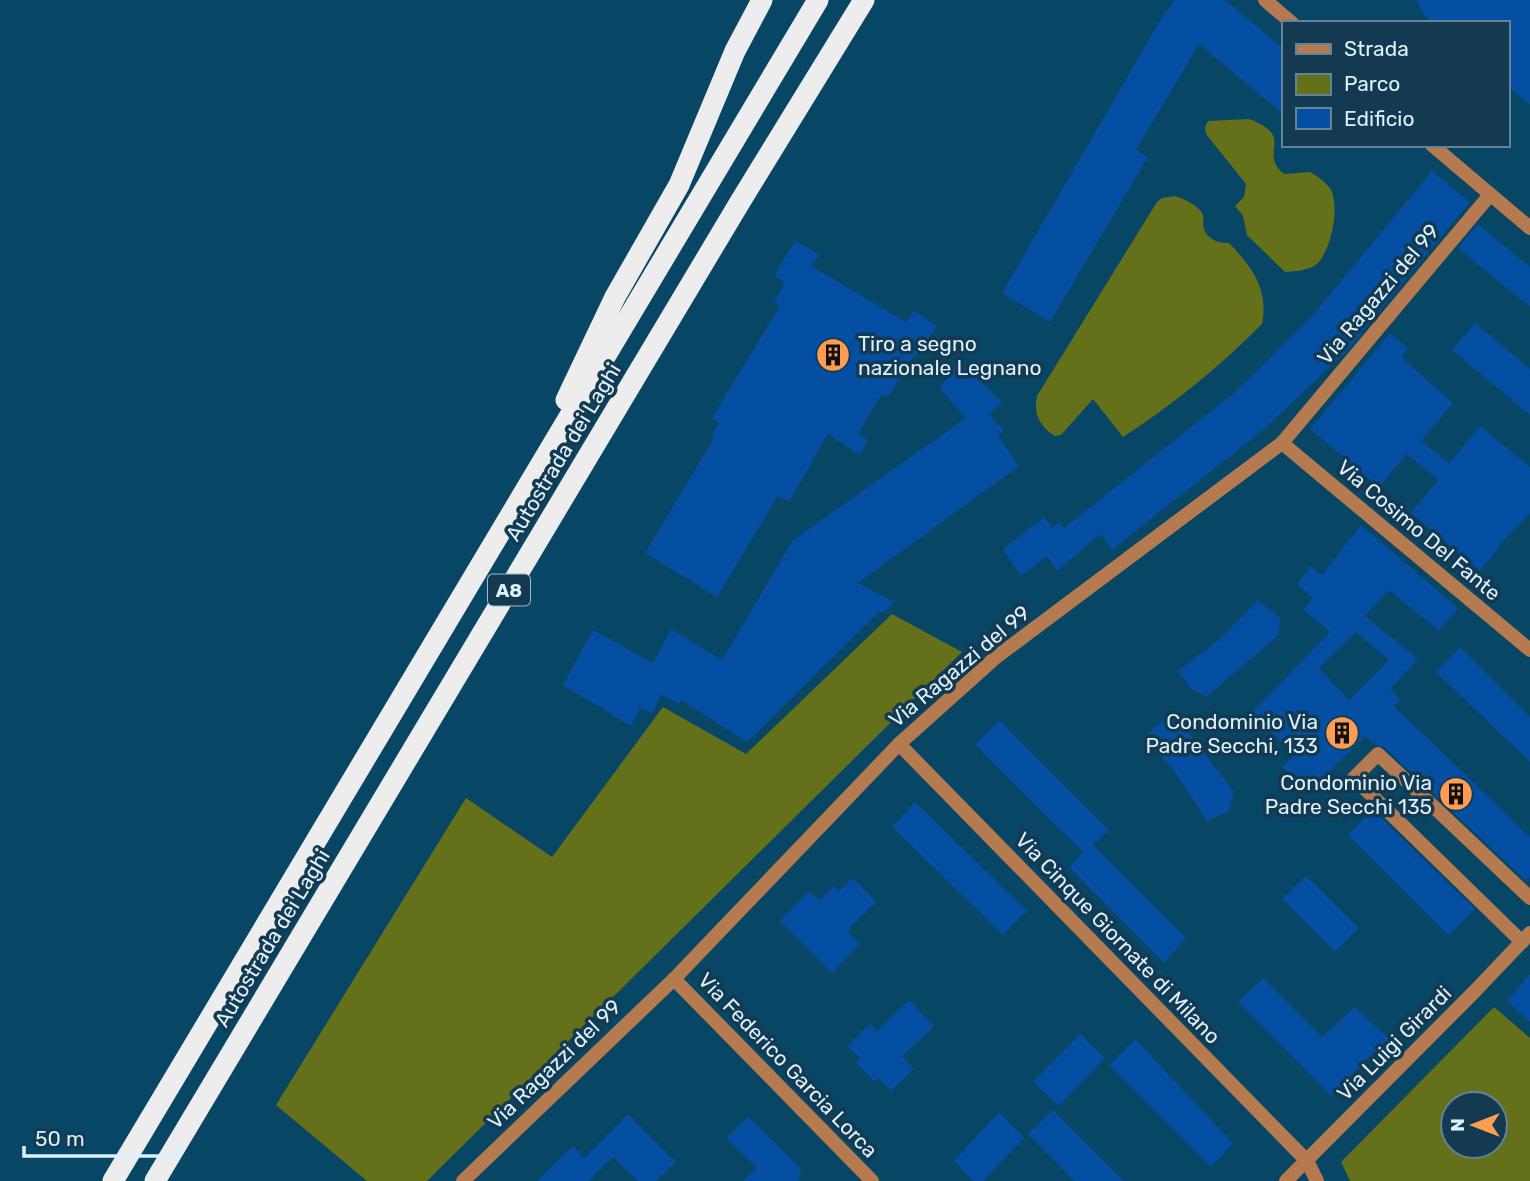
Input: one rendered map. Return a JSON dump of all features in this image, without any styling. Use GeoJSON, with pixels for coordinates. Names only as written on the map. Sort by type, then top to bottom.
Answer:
{"type":"FeatureCollection","features":[{"type":"Feature","properties":{"kind":"highway"},"geometry":{"type":"LineString","coordinates":[[510,518],[615,297],[679,186],[735,51],[762,0]]}},
{"type":"Feature","properties":{"kind":"highway","name":"Autostrada dei Laghi"},"geometry":{"type":"LineString","coordinates":[[113,1181],[818,0]]}},
{"type":"Feature","properties":{"kind":"highway","name":"Autostrada dei Laghi"},"geometry":{"type":"LineString","coordinates":[[155,1181],[740,202],[864,0]]}},
{"type":"Feature","properties":{"kind":"street"},"geometry":{"type":"LineString","coordinates":[[1265,0],[1290,21]]}},
{"type":"Feature","properties":{"kind":"street"},"geometry":{"type":"LineString","coordinates":[[1434,147],[1530,228]]}},
{"type":"Feature","properties":{"kind":"street","name":"Via Ragazzi del 99"},"geometry":{"type":"LineString","coordinates":[[463,1181],[674,979],[899,744],[995,658],[1282,443],[1489,195]]}},
{"type":"Feature","properties":{"kind":"street"},"geometry":{"type":"LineString","coordinates":[[1514,216],[1530,218]]}},
{"type":"Feature","properties":{"kind":"street","name":"Via Cosimo Del Fante"},"geometry":{"type":"LineString","coordinates":[[1282,443],[1530,650]]}},
{"type":"Feature","properties":{"kind":"street","name":"Via Cinque Giornate di Milano"},"geometry":{"type":"LineString","coordinates":[[899,744],[1307,1161],[1317,1181]]}},
{"type":"Feature","properties":{"kind":"street"},"geometry":{"type":"LineString","coordinates":[[1526,937],[1354,778],[1378,754],[1530,898]]}},
{"type":"Feature","properties":{"kind":"street","name":"Via Luigi Girardi"},"geometry":{"type":"LineString","coordinates":[[1286,1181],[1526,937]]}},
{"type":"Feature","properties":{"kind":"street","name":"Via Federico Garcia Lorca"},"geometry":{"type":"LineString","coordinates":[[674,979],[872,1181]]}},
{"type":"Feature","properties":{"kind":"green space"},"geometry":{"type":"Polygon","coordinates":[[[1249,119],[1271,132],[1274,139],[1274,159],[1284,174],[1310,172],[1331,190],[1335,207],[1333,228],[1322,258],[1310,268],[1285,272],[1247,235],[1243,216],[1235,206],[1244,197],[1246,184],[1206,134],[1205,127],[1208,121],[1249,119]]]}},
{"type":"Feature","properties":{"kind":"green space"},"geometry":{"type":"Polygon","coordinates":[[[1175,196],[1198,208],[1203,215],[1203,226],[1207,234],[1221,243],[1229,243],[1245,261],[1261,289],[1264,311],[1262,324],[1196,384],[1123,437],[1093,399],[1061,435],[1055,436],[1039,419],[1037,396],[1157,202],[1162,198],[1175,196]]]}},
{"type":"Feature","properties":{"kind":"green space"},"geometry":{"type":"Polygon","coordinates":[[[892,614],[962,652],[427,1181],[367,1181],[276,1105],[466,798],[552,857],[663,707],[746,754],[892,614]]]}},
{"type":"Feature","properties":{"kind":"green space"},"geometry":{"type":"Polygon","coordinates":[[[1494,1007],[1530,1038],[1530,1181],[1350,1181],[1341,1162],[1494,1007]]]}},
{"type":"Feature","properties":{"kind":"building"},"geometry":{"type":"Polygon","coordinates":[[[1175,0],[1225,0],[1282,47],[1282,113],[1199,44],[1136,150],[1148,157],[1050,322],[1002,293],[1162,17],[1175,0]]]}},
{"type":"Feature","properties":{"kind":"building"},"geometry":{"type":"Polygon","coordinates":[[[1416,0],[1530,0],[1530,105],[1509,88],[1509,21],[1431,21],[1425,16],[1416,0]]]}},
{"type":"Feature","properties":{"kind":"building"},"geometry":{"type":"Polygon","coordinates":[[[1432,171],[1470,202],[1345,353],[1263,430],[1112,550],[1100,534],[1057,571],[1047,556],[1021,576],[1003,549],[1044,517],[1052,528],[1059,522],[1064,528],[1234,393],[1312,316],[1432,171]]]}},
{"type":"Feature","properties":{"kind":"building"},"geometry":{"type":"Polygon","coordinates":[[[1478,224],[1530,267],[1530,307],[1458,248],[1478,224]]]}},
{"type":"Feature","properties":{"kind":"building","name":"Tiro a segno nazionale Legnano"},"geometry":{"type":"Polygon","coordinates":[[[795,241],[820,255],[811,266],[906,322],[914,311],[937,326],[919,353],[913,357],[889,396],[881,395],[858,434],[868,440],[860,455],[828,434],[789,502],[778,496],[717,597],[645,553],[714,438],[711,437],[719,422],[711,419],[780,306],[774,303],[785,282],[774,276],[795,241]]]}},
{"type":"Feature","properties":{"kind":"building"},"geometry":{"type":"Polygon","coordinates":[[[1475,323],[1530,369],[1530,415],[1452,350],[1475,323]]]}},
{"type":"Feature","properties":{"kind":"building"},"geometry":{"type":"Polygon","coordinates":[[[1390,333],[1408,349],[1401,357],[1453,403],[1421,441],[1449,463],[1480,426],[1530,467],[1530,513],[1480,571],[1411,513],[1438,480],[1407,454],[1379,487],[1310,429],[1390,333]]]}},
{"type":"Feature","properties":{"kind":"building"},"geometry":{"type":"Polygon","coordinates":[[[958,360],[1002,402],[989,415],[1004,431],[998,436],[1019,466],[858,583],[894,602],[885,612],[879,612],[747,742],[681,700],[679,704],[661,695],[652,713],[640,708],[631,726],[563,685],[593,630],[653,663],[671,629],[722,660],[793,540],[966,418],[940,389],[958,360]]]}},
{"type":"Feature","properties":{"kind":"building"},"geometry":{"type":"Polygon","coordinates":[[[1361,525],[1458,608],[1439,631],[1389,590],[1365,616],[1418,659],[1390,689],[1401,699],[1394,706],[1530,837],[1530,877],[1526,881],[1384,747],[1375,745],[1365,736],[1308,793],[1282,767],[1295,754],[1263,725],[1256,732],[1244,721],[1330,632],[1303,609],[1313,598],[1297,584],[1311,566],[1322,575],[1361,525]],[[1356,632],[1319,668],[1349,700],[1389,660],[1356,632]]]}},
{"type":"Feature","properties":{"kind":"building"},"geometry":{"type":"Polygon","coordinates":[[[1258,600],[1280,618],[1279,635],[1206,697],[1190,688],[1178,671],[1220,639],[1258,600]]]}},
{"type":"Feature","properties":{"kind":"building"},"geometry":{"type":"Polygon","coordinates":[[[1460,647],[1530,717],[1530,762],[1436,672],[1460,647]]]}},
{"type":"Feature","properties":{"kind":"building"},"geometry":{"type":"Polygon","coordinates":[[[1164,719],[1178,719],[1234,792],[1229,811],[1207,821],[1173,769],[1143,738],[1164,719]]]}},
{"type":"Feature","properties":{"kind":"building"},"geometry":{"type":"Polygon","coordinates":[[[999,720],[1109,830],[1093,845],[1186,938],[1164,963],[1069,867],[1083,852],[975,745],[999,720]]]}},
{"type":"Feature","properties":{"kind":"building"},"geometry":{"type":"Polygon","coordinates":[[[915,802],[1027,911],[1003,935],[892,827],[915,802]]]}},
{"type":"Feature","properties":{"kind":"building"},"geometry":{"type":"Polygon","coordinates":[[[1372,809],[1475,909],[1449,936],[1348,835],[1372,809]]]}},
{"type":"Feature","properties":{"kind":"building"},"geometry":{"type":"Polygon","coordinates":[[[1306,876],[1358,928],[1335,952],[1282,899],[1306,876]]]}},
{"type":"Feature","properties":{"kind":"building"},"geometry":{"type":"Polygon","coordinates":[[[852,878],[876,902],[847,931],[860,944],[832,973],[780,921],[809,891],[819,900],[834,886],[839,891],[852,878]]]}},
{"type":"Feature","properties":{"kind":"building"},"geometry":{"type":"Polygon","coordinates":[[[1530,974],[1530,1022],[1507,1001],[1530,974]]]}},
{"type":"Feature","properties":{"kind":"building"},"geometry":{"type":"Polygon","coordinates":[[[1263,978],[1322,1037],[1355,1007],[1394,1044],[1382,1058],[1375,1051],[1331,1096],[1238,1002],[1263,978]]]}},
{"type":"Feature","properties":{"kind":"building"},"geometry":{"type":"Polygon","coordinates":[[[909,1000],[934,1026],[902,1057],[914,1069],[891,1091],[879,1078],[875,1082],[856,1063],[860,1058],[847,1046],[870,1024],[877,1031],[909,1000]]]}},
{"type":"Feature","properties":{"kind":"building"},"geometry":{"type":"Polygon","coordinates":[[[1080,1034],[1105,1058],[1059,1106],[1033,1082],[1080,1034]]]}},
{"type":"Feature","properties":{"kind":"building"},"geometry":{"type":"Polygon","coordinates":[[[1135,1039],[1233,1143],[1211,1167],[1109,1065],[1135,1039]]]}},
{"type":"Feature","properties":{"kind":"building"},"geometry":{"type":"Polygon","coordinates":[[[1053,1110],[1124,1181],[1074,1181],[1028,1134],[1053,1110]]]}},
{"type":"Feature","properties":{"kind":"building"},"geometry":{"type":"Polygon","coordinates":[[[999,1112],[1024,1138],[983,1181],[973,1181],[954,1161],[999,1112]]]}},
{"type":"Feature","properties":{"kind":"building"},"geometry":{"type":"Polygon","coordinates":[[[628,1114],[676,1162],[656,1181],[638,1181],[613,1157],[589,1181],[537,1181],[573,1146],[584,1158],[628,1114]]]}},
{"type":"Feature","properties":{"kind":"building"},"geometry":{"type":"Polygon","coordinates":[[[748,1117],[801,1168],[799,1181],[743,1181],[757,1168],[726,1138],[748,1117]]]}},
{"type":"Feature","properties":{"kind":"place","name":"Tiro a segno nazionale Legnano"},"geometry":{"type":"Point","coordinates":[833,355]}},
{"type":"Feature","properties":{"kind":"place","name":"Condominio Via Padre Secchi, 133"},"geometry":{"type":"Point","coordinates":[1342,733]}},
{"type":"Feature","properties":{"kind":"place","name":"Condominio Via Padre Secchi 135"},"geometry":{"type":"Point","coordinates":[1456,794]}}]}
